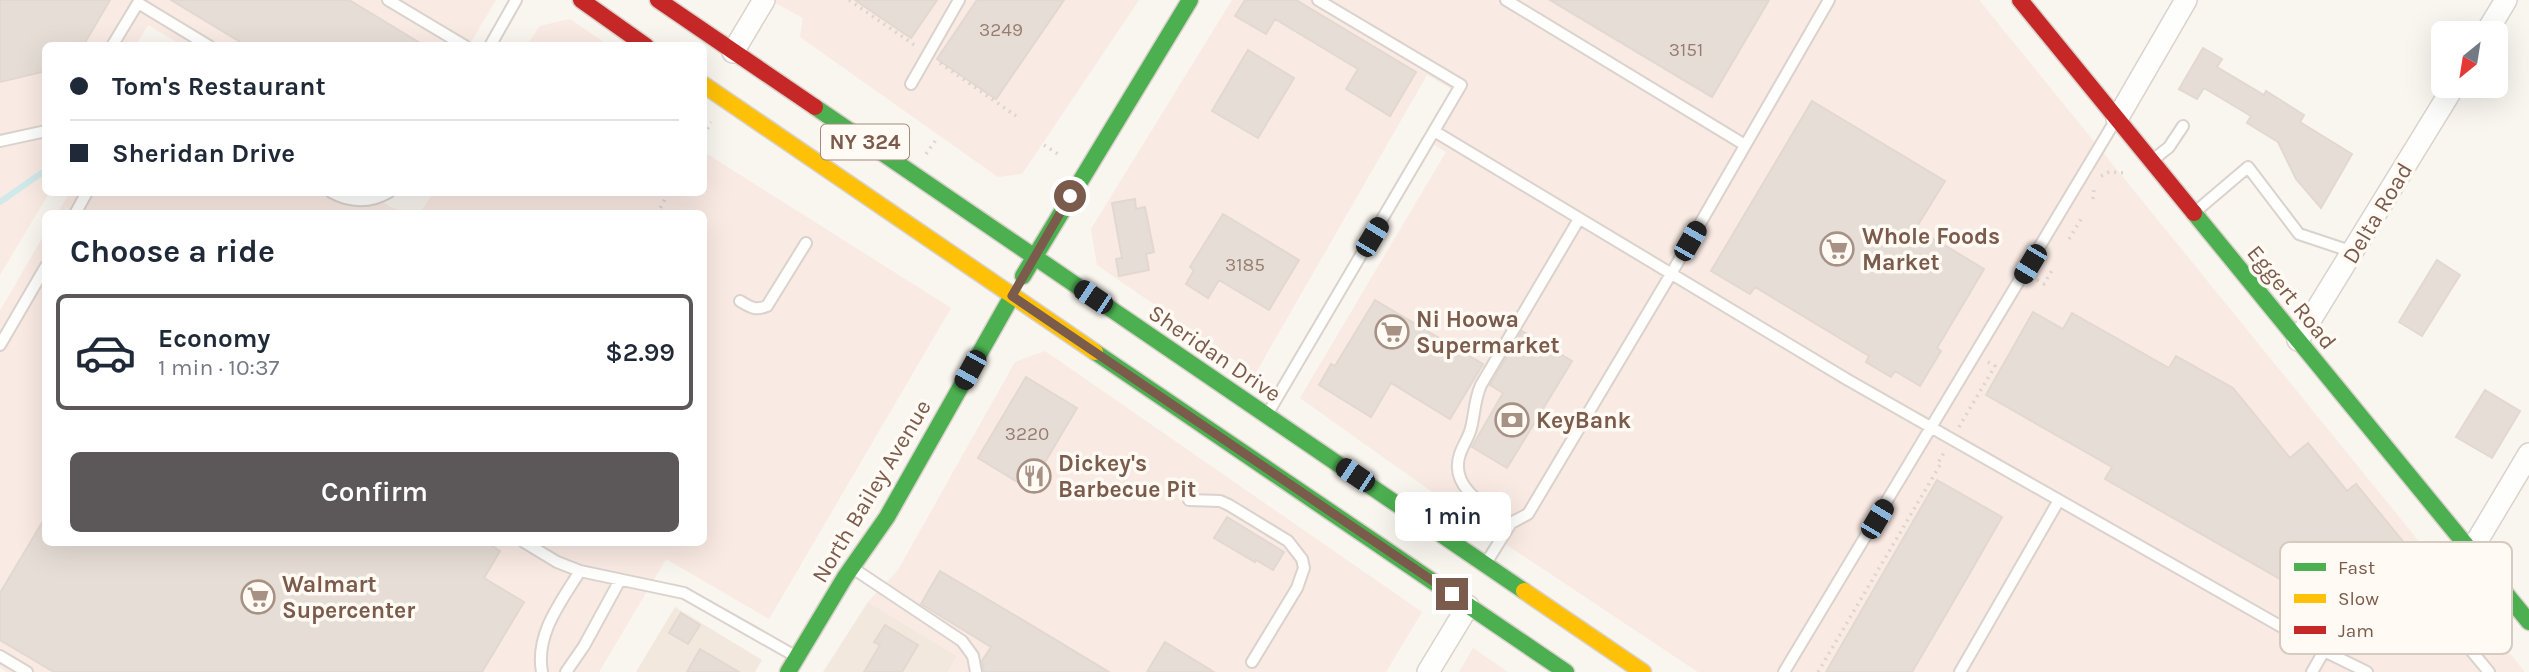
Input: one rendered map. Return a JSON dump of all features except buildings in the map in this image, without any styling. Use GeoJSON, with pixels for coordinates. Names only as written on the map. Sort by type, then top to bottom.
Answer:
{"type":"FeatureCollection","features":[{"type":"Feature","properties":{"kind":"main road"},"geometry":{"type":"LineString","coordinates":[[581,0],[640,42]]}},
{"type":"Feature","properties":{"kind":"main road","name":"Sheridan Drive"},"geometry":{"type":"LineString","coordinates":[[658,0],[1643,672]]}},
{"type":"Feature","properties":{"kind":"main road","name":"North Bailey Avenue"},"geometry":{"type":"LineString","coordinates":[[788,672],[852,567],[887,517],[1034,256],[1190,0]]}},
{"type":"Feature","properties":{"kind":"main road","name":"Eggert Road"},"geometry":{"type":"LineString","coordinates":[[2029,6],[2117,119],[2464,542]]}},
{"type":"Feature","properties":{"kind":"main road","name":"NY 324"},"geometry":{"type":"LineString","coordinates":[[707,87],[1012,296]]}},
{"type":"Feature","properties":{"kind":"main road"},"geometry":{"type":"LineString","coordinates":[[1012,296],[1566,672]]}},
{"type":"Feature","properties":{"kind":"main road","name":"Eggert Road"},"geometry":{"type":"LineString","coordinates":[[2512,601],[2529,622]]}},
{"type":"Feature","properties":{"kind":"street"},"geometry":{"type":"LineString","coordinates":[[733,52],[764,0]]}},
{"type":"Feature","properties":{"kind":"street"},"geometry":{"type":"LineString","coordinates":[[2117,119],[2186,0]]}},
{"type":"Feature","properties":{"kind":"street"},"geometry":{"type":"LineString","coordinates":[[2493,21],[2506,0]]}},
{"type":"Feature","properties":{"kind":"street","name":"Delta Road"},"geometry":{"type":"LineString","coordinates":[[2298,340],[2447,98]]}},
{"type":"Feature","properties":{"kind":"street"},"geometry":{"type":"LineString","coordinates":[[2476,542],[2529,454]]}},
{"type":"Feature","properties":{"kind":"street"},"geometry":{"type":"LineString","coordinates":[[1428,672],[1468,606]]}},
{"type":"Feature","properties":{"kind":"lane"},"geometry":{"type":"LineString","coordinates":[[388,0],[458,42]]}},
{"type":"Feature","properties":{"kind":"lane"},"geometry":{"type":"LineString","coordinates":[[492,42],[516,0]]}},
{"type":"Feature","properties":{"kind":"lane"},"geometry":{"type":"LineString","coordinates":[[911,84],[959,0]]}},
{"type":"Feature","properties":{"kind":"lane"},"geometry":{"type":"LineString","coordinates":[[1267,416],[1461,85],[1318,0]]}},
{"type":"Feature","properties":{"kind":"lane"},"geometry":{"type":"LineString","coordinates":[[1506,0],[1745,145]]}},
{"type":"Feature","properties":{"kind":"lane"},"geometry":{"type":"LineString","coordinates":[[1485,565],[1511,523],[1528,514],[1671,274],[1829,0]]}},
{"type":"Feature","properties":{"kind":"lane"},"geometry":{"type":"LineString","coordinates":[[114,42],[138,3],[202,42]]}},
{"type":"Feature","properties":{"kind":"lane"},"geometry":{"type":"LineString","coordinates":[[1784,672],[2117,119]]}},
{"type":"Feature","properties":{"kind":"lane"},"geometry":{"type":"LineString","coordinates":[[2152,161],[2169,147],[2183,126]]}},
{"type":"Feature","properties":{"kind":"lane"},"geometry":{"type":"LineString","coordinates":[[1434,131],[1931,428],[2280,626]]}},
{"type":"Feature","properties":{"kind":"lane"},"geometry":{"type":"LineString","coordinates":[[0,141],[42,132]]}},
{"type":"Feature","properties":{"kind":"lane"},"geometry":{"type":"LineString","coordinates":[[2194,212],[2248,167],[2300,234],[2353,253]]}},
{"type":"Feature","properties":{"kind":"lane"},"geometry":{"type":"LineString","coordinates":[[342,196],[358,202],[383,196]]}},
{"type":"Feature","properties":{"kind":"lane"},"geometry":{"type":"LineString","coordinates":[[1511,523],[1475,499],[1465,488],[1457,466],[1459,454],[1471,428],[1474,400],[1481,385],[1579,219]]}},
{"type":"Feature","properties":{"kind":"lane"},"geometry":{"type":"LineString","coordinates":[[740,301],[752,309],[767,306],[806,243]]}},
{"type":"Feature","properties":{"kind":"lane"},"geometry":{"type":"LineString","coordinates":[[0,345],[42,274]]}},
{"type":"Feature","properties":{"kind":"lane"},"geometry":{"type":"LineString","coordinates":[[1189,499],[1229,505],[1288,541],[1303,559],[1304,568],[1297,588],[1252,662]]}},
{"type":"Feature","properties":{"kind":"lane"},"geometry":{"type":"LineString","coordinates":[[1960,672],[2059,500]]}},
{"type":"Feature","properties":{"kind":"lane"},"geometry":{"type":"LineString","coordinates":[[531,546],[557,562],[580,571],[684,593],[797,657]]}},
{"type":"Feature","properties":{"kind":"lane"},"geometry":{"type":"LineString","coordinates":[[852,567],[962,640],[973,656],[976,672]]}},
{"type":"Feature","properties":{"kind":"lane"},"geometry":{"type":"LineString","coordinates":[[542,672],[539,657],[549,620],[580,571]]}},
{"type":"Feature","properties":{"kind":"lane"},"geometry":{"type":"LineString","coordinates":[[566,672],[620,580]]}},
{"type":"Feature","properties":{"kind":"lane"},"geometry":{"type":"LineString","coordinates":[[2312,672],[2322,654]]}},
{"type":"Feature","properties":{"kind":"lane"},"geometry":{"type":"LineString","coordinates":[[2330,654],[2367,672]]}},
{"type":"Feature","properties":{"kind":"lane"},"geometry":{"type":"LineString","coordinates":[[2474,654],[2489,672]]}},
{"type":"Feature","properties":{"kind":"lane"},"geometry":{"type":"LineString","coordinates":[[0,656],[27,672]]}},
{"type":"Feature","properties":{"kind":"path"},"geometry":{"type":"LineString","coordinates":[[849,0],[921,49]]}},
{"type":"Feature","properties":{"kind":"path"},"geometry":{"type":"LineString","coordinates":[[935,60],[1016,116]]}},
{"type":"Feature","properties":{"kind":"path"},"geometry":{"type":"LineString","coordinates":[[707,130],[716,114]]}},
{"type":"Feature","properties":{"kind":"path"},"geometry":{"type":"LineString","coordinates":[[925,156],[938,137]]}},
{"type":"Feature","properties":{"kind":"path"},"geometry":{"type":"LineString","coordinates":[[1044,145],[1061,156]]}},
{"type":"Feature","properties":{"kind":"path"},"geometry":{"type":"LineString","coordinates":[[2092,199],[2092,191],[2101,175],[2109,172],[2127,173]]}},
{"type":"Feature","properties":{"kind":"path"},"geometry":{"type":"LineString","coordinates":[[2069,239],[2081,219]]}},
{"type":"Feature","properties":{"kind":"path"},"geometry":{"type":"LineString","coordinates":[[2035,279],[2044,284],[2052,270]]}},
{"type":"Feature","properties":{"kind":"path"},"geometry":{"type":"LineString","coordinates":[[1959,426],[1995,366],[1987,362]]}},
{"type":"Feature","properties":{"kind":"path"},"geometry":{"type":"LineString","coordinates":[[1818,672],[1940,465],[1938,463],[1948,445]]}},
{"type":"Feature","properties":{"kind":"shaded area"},"geometry":{"type":"Polygon","coordinates":[[[0,0],[496,0],[471,42],[177,42],[148,25],[138,42],[42,42],[42,196],[47,196],[0,275],[0,0]]]}},
{"type":"Feature","properties":{"kind":"shaded area"},"geometry":{"type":"Polygon","coordinates":[[[770,0],[1139,0],[1022,174],[998,177],[800,37],[803,18],[770,0]]]}},
{"type":"Feature","properties":{"kind":"shaded area"},"geometry":{"type":"Polygon","coordinates":[[[1232,0],[1979,0],[2419,542],[2280,542],[2280,654],[2510,654],[2525,672],[1698,672],[1504,543],[1300,398],[1446,152],[1431,143],[1460,94],[1427,75],[1255,374],[1097,265],[1091,229],[1232,0]]]}},
{"type":"Feature","properties":{"kind":"shaded area"},"geometry":{"type":"Polygon","coordinates":[[[570,19],[604,42],[529,42],[540,26],[570,19]]]}},
{"type":"Feature","properties":{"kind":"shaded area"},"geometry":{"type":"Polygon","coordinates":[[[707,154],[951,308],[769,619],[666,559],[599,672],[7,672],[0,668],[0,311],[42,238],[42,546],[707,546],[707,210],[422,210],[431,196],[707,196],[707,154]]]}},
{"type":"Feature","properties":{"kind":"shaded area"},"geometry":{"type":"Polygon","coordinates":[[[68,196],[371,196],[397,210],[59,210],[68,196]]]}},
{"type":"Feature","properties":{"kind":"shaded area"},"geometry":{"type":"Polygon","coordinates":[[[1045,351],[1422,612],[1386,672],[948,672],[957,656],[868,602],[898,570],[1015,362],[1045,351]]]}},
{"type":"Feature","properties":{"kind":"shaded area"},"geometry":{"type":"Polygon","coordinates":[[[868,602],[957,656],[948,672],[823,672],[868,602]]]}},
{"type":"Feature","properties":{"kind":"shaded area"},"geometry":{"type":"Polygon","coordinates":[[[675,607],[762,660],[755,672],[636,672],[675,607]]]}},
{"type":"Feature","properties":{"kind":"shaded area"},"geometry":{"type":"Polygon","coordinates":[[[1473,648],[1508,672],[1459,672],[1473,648]]]}},
{"type":"Feature","properties":{"kind":"waterway"},"geometry":{"type":"LineString","coordinates":[[0,202],[42,173]]}},
{"type":"Feature","properties":{"kind":"traffic: fast"},"geometry":{"type":"LineString","coordinates":[[1023,276],[1190,0]]}},
{"type":"Feature","properties":{"kind":"traffic: fast"},"geometry":{"type":"LineString","coordinates":[[815,107],[1524,591]]}},
{"type":"Feature","properties":{"kind":"traffic: fast"},"geometry":{"type":"LineString","coordinates":[[2194,213],[2463,542]]}},
{"type":"Feature","properties":{"kind":"traffic: fast"},"geometry":{"type":"LineString","coordinates":[[788,672],[845,577],[887,517],[1012,296]]}},
{"type":"Feature","properties":{"kind":"traffic: fast"},"geometry":{"type":"LineString","coordinates":[[1095,352],[1566,672]]}},
{"type":"Feature","properties":{"kind":"traffic: fast"},"geometry":{"type":"LineString","coordinates":[[2512,601],[2529,622]]}},
{"type":"Feature","properties":{"kind":"traffic: slow"},"geometry":{"type":"LineString","coordinates":[[707,87],[1095,352]]}},
{"type":"Feature","properties":{"kind":"traffic: slow"},"geometry":{"type":"LineString","coordinates":[[1524,591],[1643,672]]}},
{"type":"Feature","properties":{"kind":"traffic: jam"},"geometry":{"type":"LineString","coordinates":[[581,0],[640,42]]}},
{"type":"Feature","properties":{"kind":"traffic: jam"},"geometry":{"type":"LineString","coordinates":[[658,0],[815,107]]}},
{"type":"Feature","properties":{"kind":"traffic: jam"},"geometry":{"type":"LineString","coordinates":[[2020,0],[2194,213]]}},
{"type":"Feature","properties":{"kind":"place","name":"Whole Foods Market"},"geometry":{"type":"Point","coordinates":[1837,249]}},
{"type":"Feature","properties":{"kind":"place","name":"Ni Hoowa Supermarket"},"geometry":{"type":"Point","coordinates":[1392,332]}},
{"type":"Feature","properties":{"kind":"place","name":"KeyBank"},"geometry":{"type":"Point","coordinates":[1512,420]}},
{"type":"Feature","properties":{"kind":"place","name":"Dickey's Barbecue Pit"},"geometry":{"type":"Point","coordinates":[1034,476]}},
{"type":"Feature","properties":{"kind":"place","name":"Walmart Supercenter"},"geometry":{"type":"Point","coordinates":[258,597]}},
{"type":"Feature","properties":{"kind":"route"},"geometry":{"type":"LineString","coordinates":[[1070,196],[1012,296],[1452,594]]}}]}
